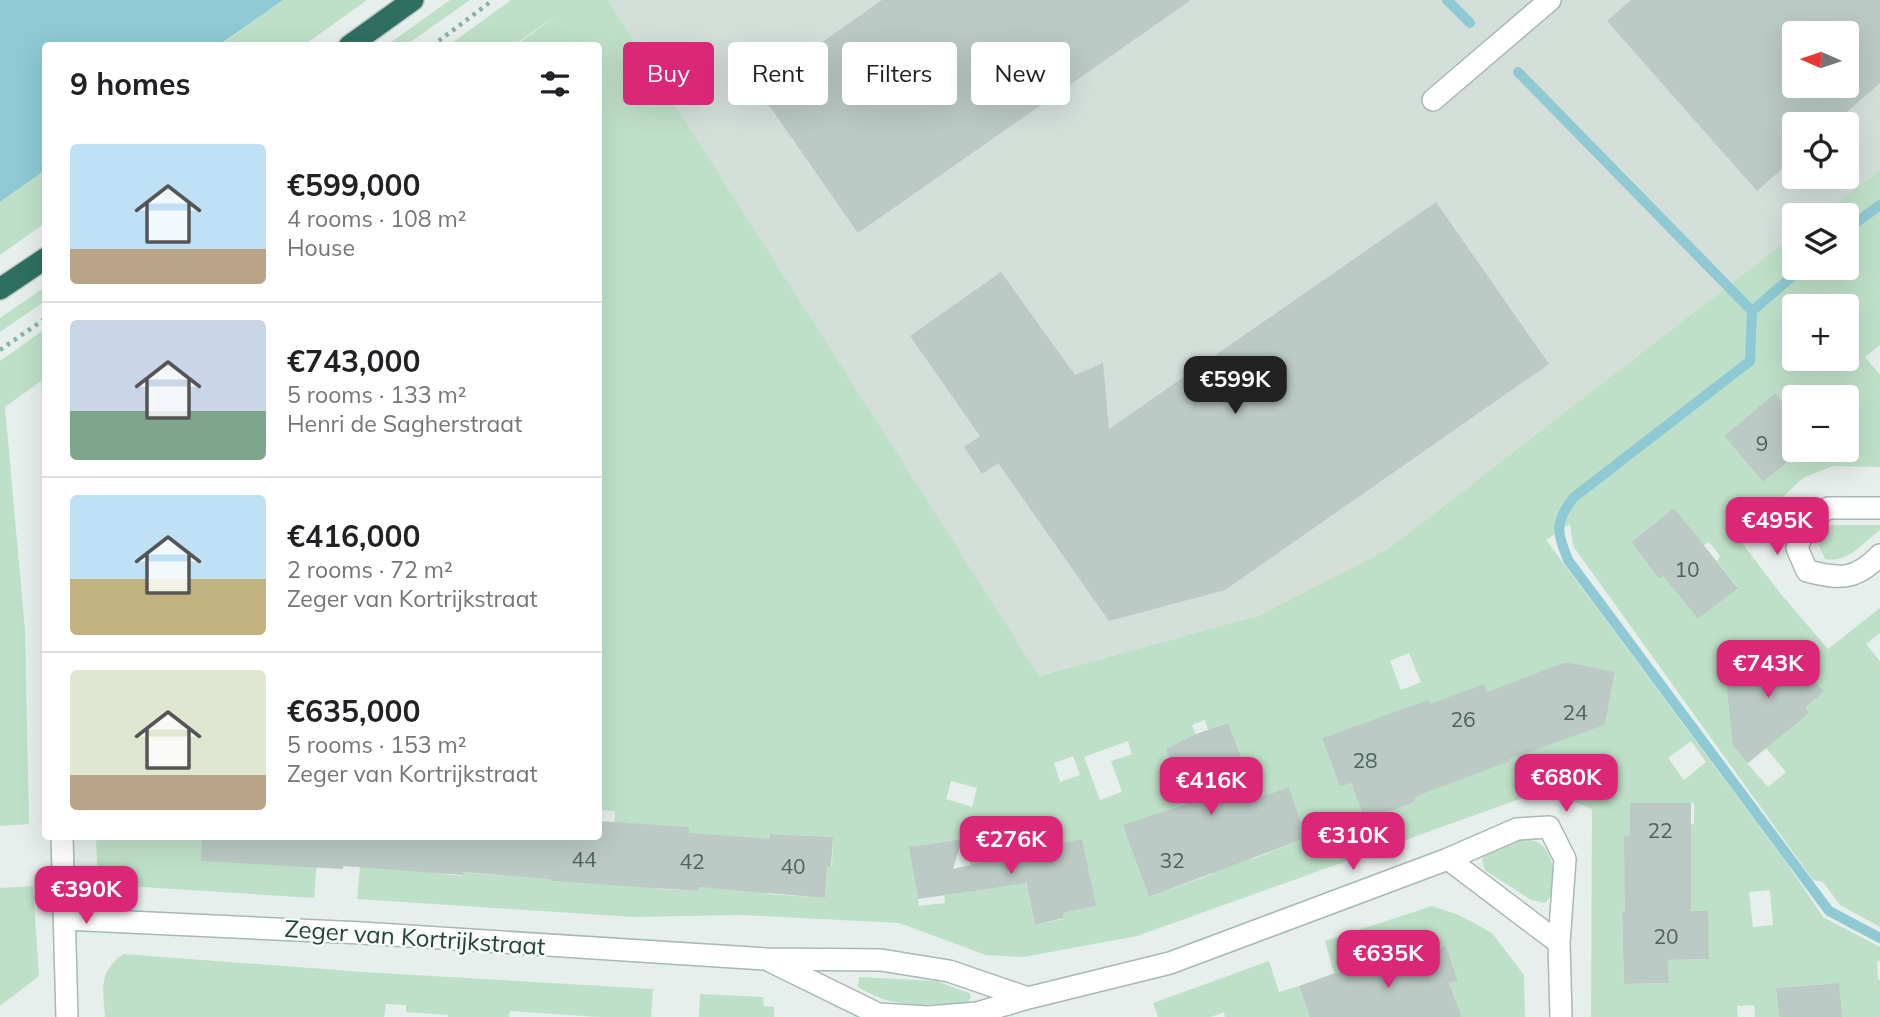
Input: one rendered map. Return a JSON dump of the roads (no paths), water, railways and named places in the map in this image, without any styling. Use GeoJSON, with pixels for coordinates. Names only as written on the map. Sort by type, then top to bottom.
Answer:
{"type":"FeatureCollection","features":[{"type":"Feature","properties":{"kind":"highway"},"geometry":{"type":"LineString","coordinates":[[355,42],[413,0]]}},
{"type":"Feature","properties":{"kind":"highway"},"geometry":{"type":"LineString","coordinates":[[0,289],[42,261]]}},
{"type":"Feature","properties":{"kind":"street"},"geometry":{"type":"LineString","coordinates":[[1433,100],[1550,0]]}},
{"type":"Feature","properties":{"kind":"street"},"geometry":{"type":"LineString","coordinates":[[1880,508],[1828,508],[1807,521],[1797,548],[1807,571],[1837,578],[1867,568],[1880,555]]}},
{"type":"Feature","properties":{"kind":"street","name":"Zeger van Kortrijkstraat"},"geometry":{"type":"LineString","coordinates":[[766,959],[878,1014],[928,1017],[977,1013],[1170,962],[1448,859],[1517,829],[1549,827],[1565,859],[1559,943],[1561,1017]]}},
{"type":"Feature","properties":{"kind":"street"},"geometry":{"type":"LineString","coordinates":[[62,840],[67,1017]]}},
{"type":"Feature","properties":{"kind":"street"},"geometry":{"type":"LineString","coordinates":[[1448,859],[1559,943]]}},
{"type":"Feature","properties":{"kind":"street","name":"Zeger van Kortrijkstraat"},"geometry":{"type":"LineString","coordinates":[[65,919],[362,933],[766,959],[881,960],[949,971],[1028,998]]}},
{"type":"Feature","properties":{"kind":"water"},"geometry":{"type":"Polygon","coordinates":[[[0,0],[283,0],[223,42],[42,42],[42,172],[0,202],[0,0]]]}},
{"type":"Feature","properties":{"kind":"waterway"},"geometry":{"type":"LineString","coordinates":[[1447,0],[1470,23]]}},
{"type":"Feature","properties":{"kind":"waterway"},"geometry":{"type":"LineString","coordinates":[[1518,72],[1752,311],[1788,280]]}},
{"type":"Feature","properties":{"kind":"waterway"},"geometry":{"type":"LineString","coordinates":[[1859,220],[1880,205]]}},
{"type":"Feature","properties":{"kind":"waterway"},"geometry":{"type":"LineString","coordinates":[[1752,311],[1750,361],[1573,498],[1560,521],[1561,542],[1568,560],[1829,911],[1880,938]]}}]}
